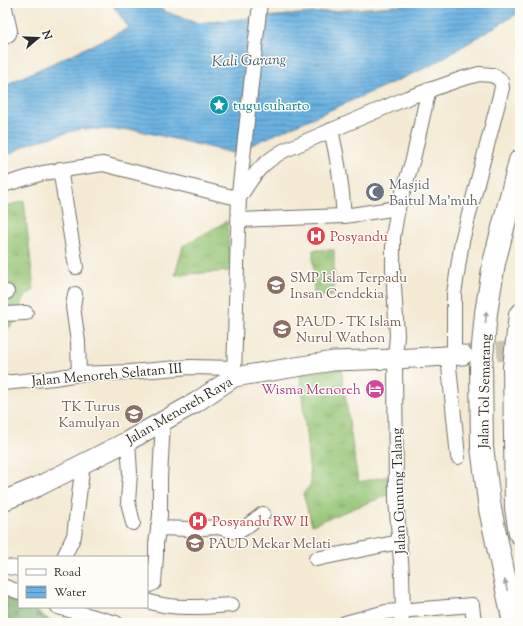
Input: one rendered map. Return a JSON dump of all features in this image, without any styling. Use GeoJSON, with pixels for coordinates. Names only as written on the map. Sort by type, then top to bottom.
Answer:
{"type":"FeatureCollection","features":[{"type":"Feature","properties":{"kind":"highway","name":"Jalan Tol Semarang"},"geometry":{"type":"LineString","coordinates":[[514,623],[490,509],[482,447],[482,367],[486,314],[494,263],[520,161]]}},
{"type":"Feature","properties":{"kind":"highway","name":"Jalan Tol Semarang"},"geometry":{"type":"LineString","coordinates":[[520,315],[514,367],[516,508],[520,533]]}},
{"type":"Feature","properties":{"kind":"main road","name":"Jalan Menoreh Raya"},"geometry":{"type":"LineString","coordinates":[[3,501],[37,487],[163,421],[195,403],[234,373],[333,361],[455,356]]}},
{"type":"Feature","properties":{"kind":"street"},"geometry":{"type":"LineString","coordinates":[[3,38],[9,34],[10,31],[4,3]]}},
{"type":"Feature","properties":{"kind":"street"},"geometry":{"type":"LineString","coordinates":[[234,373],[239,198],[260,3]]}},
{"type":"Feature","properties":{"kind":"street"},"geometry":{"type":"LineString","coordinates":[[239,198],[255,174],[269,160],[283,151],[429,89],[479,74],[492,75],[501,81],[502,88],[462,242],[454,294],[458,457]]}},
{"type":"Feature","properties":{"kind":"street","name":"Jalan Gunung Talang"},"geometry":{"type":"LineString","coordinates":[[402,617],[402,574],[396,499],[395,359],[397,335],[393,270],[393,237],[398,208],[413,159],[429,89]]}},
{"type":"Feature","properties":{"kind":"street"},"geometry":{"type":"LineString","coordinates":[[331,130],[342,184],[344,216]]}},
{"type":"Feature","properties":{"kind":"street"},"geometry":{"type":"LineString","coordinates":[[3,185],[60,169],[103,164],[239,198]]}},
{"type":"Feature","properties":{"kind":"street"},"geometry":{"type":"LineString","coordinates":[[60,169],[76,267]]}},
{"type":"Feature","properties":{"kind":"street"},"geometry":{"type":"LineString","coordinates":[[239,220],[344,216],[398,208]]}},
{"type":"Feature","properties":{"kind":"street"},"geometry":{"type":"LineString","coordinates":[[75,294],[73,307],[78,342],[79,374]]}},
{"type":"Feature","properties":{"kind":"street"},"geometry":{"type":"LineString","coordinates":[[3,314],[26,313]]}},
{"type":"Feature","properties":{"kind":"street","name":"Jalan Menoreh Selatan III"},"geometry":{"type":"LineString","coordinates":[[3,383],[43,380],[79,374],[130,372],[190,367],[234,373]]}},
{"type":"Feature","properties":{"kind":"street"},"geometry":{"type":"LineString","coordinates":[[148,585],[154,582],[160,516],[163,421]]}},
{"type":"Feature","properties":{"kind":"street"},"geometry":{"type":"LineString","coordinates":[[128,440],[130,473],[128,502],[133,523]]}},
{"type":"Feature","properties":{"kind":"street"},"geometry":{"type":"LineString","coordinates":[[64,556],[74,536],[83,463]]}},
{"type":"Feature","properties":{"kind":"street"},"geometry":{"type":"LineString","coordinates":[[158,528],[188,529],[218,527],[237,532],[263,514]]}},
{"type":"Feature","properties":{"kind":"street"},"geometry":{"type":"LineString","coordinates":[[316,559],[399,542]]}},
{"type":"Feature","properties":{"kind":"street"},"geometry":{"type":"LineString","coordinates":[[3,566],[18,569]]}},
{"type":"Feature","properties":{"kind":"street"},"geometry":{"type":"LineString","coordinates":[[3,586],[18,592]]}},
{"type":"Feature","properties":{"kind":"street"},"geometry":{"type":"LineString","coordinates":[[148,601],[156,604],[189,607],[232,605]]}},
{"type":"Feature","properties":{"kind":"street"},"geometry":{"type":"LineString","coordinates":[[345,623],[386,612],[402,617],[472,605],[474,623]]}},
{"type":"Feature","properties":{"kind":"street"},"geometry":{"type":"LineString","coordinates":[[62,608],[116,623]]}},
{"type":"Feature","properties":{"kind":"green space"},"geometry":{"type":"Polygon","coordinates":[[[24,201],[34,290],[23,298],[15,322],[3,333],[3,207],[24,201]]]}},
{"type":"Feature","properties":{"kind":"green space"},"geometry":{"type":"Polygon","coordinates":[[[227,221],[230,271],[175,275],[183,246],[227,221]]]}},
{"type":"Feature","properties":{"kind":"green space"},"geometry":{"type":"Polygon","coordinates":[[[313,250],[334,250],[334,296],[314,296],[313,250]]]}},
{"type":"Feature","properties":{"kind":"green space"},"geometry":{"type":"Polygon","coordinates":[[[341,368],[359,482],[389,476],[390,494],[312,525],[303,494],[311,484],[300,374],[341,368]]]}},
{"type":"Feature","properties":{"kind":"green space"},"geometry":{"type":"Polygon","coordinates":[[[13,593],[18,597],[18,608],[32,608],[53,623],[3,623],[3,594],[13,593]]]}},
{"type":"Feature","properties":{"kind":"water","name":"Kali Garang"},"geometry":{"type":"Polygon","coordinates":[[[111,3],[155,3],[164,11],[196,23],[403,5],[411,3],[520,3],[520,12],[430,66],[233,153],[136,130],[80,129],[31,143],[3,157],[3,86],[129,28],[111,3]]]}},
{"type":"Feature","properties":{"kind":"tunnel"},"geometry":{"type":"LineString","coordinates":[[468,354],[520,350]]}},
{"type":"Feature","properties":{"kind":"place","name":"tugu suharto"},"geometry":{"type":"Point","coordinates":[219,105]}},
{"type":"Feature","properties":{"kind":"place","name":"Masjid Baitul Ma'muh"},"geometry":{"type":"Point","coordinates":[375,192]}},
{"type":"Feature","properties":{"kind":"place","name":"Posyandu"},"geometry":{"type":"Point","coordinates":[316,236]}},
{"type":"Feature","properties":{"kind":"place","name":"SMP Islam Terpadu Insan Cendekia"},"geometry":{"type":"Point","coordinates":[276,285]}},
{"type":"Feature","properties":{"kind":"place","name":"PAUD - TK Islam Nurul Wathon"},"geometry":{"type":"Point","coordinates":[282,329]}},
{"type":"Feature","properties":{"kind":"place","name":"Wisma Menoreh"},"geometry":{"type":"Point","coordinates":[375,389]}},
{"type":"Feature","properties":{"kind":"place","name":"TK Turus Kamulyan"},"geometry":{"type":"Point","coordinates":[134,414]}},
{"type":"Feature","properties":{"kind":"place","name":"Posyandu RW II"},"geometry":{"type":"Point","coordinates":[198,521]}},
{"type":"Feature","properties":{"kind":"place","name":"PAUD Mekar Melati"},"geometry":{"type":"Point","coordinates":[195,543]}}]}
